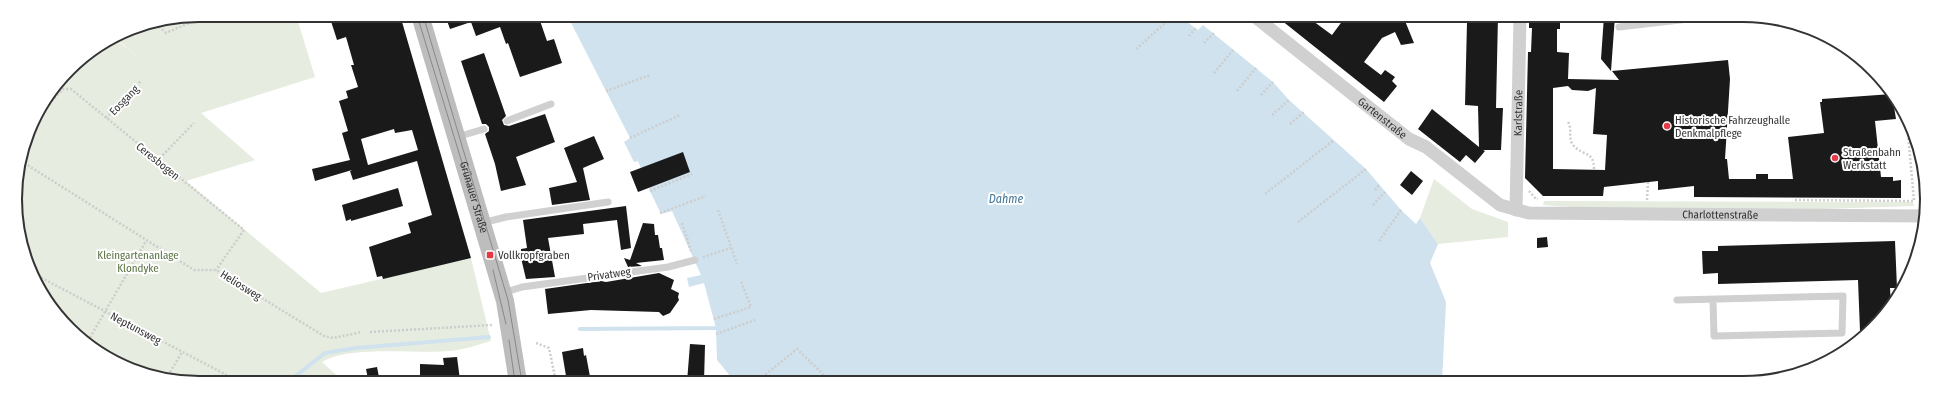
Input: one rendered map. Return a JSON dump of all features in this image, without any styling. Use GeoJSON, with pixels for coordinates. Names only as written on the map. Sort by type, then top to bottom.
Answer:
{"type":"FeatureCollection","features":[{"type":"Feature","properties":{"kind":"main road","name":"Grünauer Straße"},"geometry":{"type":"LineString","coordinates":[[422,22],[503,293],[510,326],[517,376]]}},
{"type":"Feature","properties":{"kind":"street","name":"Gartenstraße"},"geometry":{"type":"LineString","coordinates":[[1262,22],[1409,139],[1426,147],[1500,205],[1516,210]]}},
{"type":"Feature","properties":{"kind":"street","name":"Karlstraße"},"geometry":{"type":"LineString","coordinates":[[1516,210],[1520,22]]}},
{"type":"Feature","properties":{"kind":"street","name":"Charlottenstraße"},"geometry":{"type":"LineString","coordinates":[[1516,210],[1529,213],[1919,216]]}},
{"type":"Feature","properties":{"kind":"lane"},"geometry":{"type":"LineString","coordinates":[[1619,26],[1657,22]]}},
{"type":"Feature","properties":{"kind":"lane"},"geometry":{"type":"LineString","coordinates":[[507,121],[551,104]]}},
{"type":"Feature","properties":{"kind":"lane"},"geometry":{"type":"LineString","coordinates":[[457,138],[484,129]]}},
{"type":"Feature","properties":{"kind":"lane"},"geometry":{"type":"LineString","coordinates":[[482,224],[506,217],[608,202]]}},
{"type":"Feature","properties":{"kind":"lane","name":"Privatweg"},"geometry":{"type":"LineString","coordinates":[[503,293],[522,287],[668,267],[695,260]]}},
{"type":"Feature","properties":{"kind":"lane"},"geometry":{"type":"LineString","coordinates":[[1677,300],[1843,296],[1842,333],[1714,336],[1713,300]]}},
{"type":"Feature","properties":{"kind":"path"},"geometry":{"type":"LineString","coordinates":[[159,26],[166,33],[191,22]]}},
{"type":"Feature","properties":{"kind":"path"},"geometry":{"type":"LineString","coordinates":[[1136,49],[1166,22]]}},
{"type":"Feature","properties":{"kind":"path"},"geometry":{"type":"LineString","coordinates":[[1189,36],[1196,28]]}},
{"type":"Feature","properties":{"kind":"path"},"geometry":{"type":"LineString","coordinates":[[1204,43],[1214,33]]}},
{"type":"Feature","properties":{"kind":"path"},"geometry":{"type":"LineString","coordinates":[[1214,73],[1234,49]]}},
{"type":"Feature","properties":{"kind":"path"},"geometry":{"type":"LineString","coordinates":[[1238,91],[1256,68]]}},
{"type":"Feature","properties":{"kind":"path"},"geometry":{"type":"LineString","coordinates":[[606,91],[650,75]]}},
{"type":"Feature","properties":{"kind":"path","name":"Eosgang"},"geometry":{"type":"LineString","coordinates":[[106,118],[141,81]]}},
{"type":"Feature","properties":{"kind":"path"},"geometry":{"type":"LineString","coordinates":[[1261,95],[1273,82]]}},
{"type":"Feature","properties":{"kind":"path","name":"Ceresbogen"},"geometry":{"type":"LineString","coordinates":[[52,101],[63,89],[70,89],[156,161],[244,230],[216,270]]}},
{"type":"Feature","properties":{"kind":"path"},"geometry":{"type":"LineString","coordinates":[[1272,115],[1289,100]]}},
{"type":"Feature","properties":{"kind":"path"},"geometry":{"type":"LineString","coordinates":[[1290,124],[1304,112]]}},
{"type":"Feature","properties":{"kind":"path"},"geometry":{"type":"LineString","coordinates":[[630,138],[680,115]]}},
{"type":"Feature","properties":{"kind":"path"},"geometry":{"type":"LineString","coordinates":[[1568,122],[1570,128],[1570,138],[1573,146],[1591,157],[1594,163],[1594,169]]}},
{"type":"Feature","properties":{"kind":"path"},"geometry":{"type":"LineString","coordinates":[[156,161],[194,123]]}},
{"type":"Feature","properties":{"kind":"path"},"geometry":{"type":"LineString","coordinates":[[1788,200],[1914,200],[1908,134]]}},
{"type":"Feature","properties":{"kind":"path"},"geometry":{"type":"LineString","coordinates":[[1265,194],[1334,140]]}},
{"type":"Feature","properties":{"kind":"path","name":"Heliosweg"},"geometry":{"type":"LineString","coordinates":[[25,164],[194,270],[216,270],[324,336],[333,338],[362,332]]}},
{"type":"Feature","properties":{"kind":"path"},"geometry":{"type":"LineString","coordinates":[[1298,222],[1366,170]]}},
{"type":"Feature","properties":{"kind":"path"},"geometry":{"type":"LineString","coordinates":[[650,191],[692,174]]}},
{"type":"Feature","properties":{"kind":"path"},"geometry":{"type":"LineString","coordinates":[[1647,200],[1648,182]]}},
{"type":"Feature","properties":{"kind":"path"},"geometry":{"type":"LineString","coordinates":[[1375,190],[1379,185]]}},
{"type":"Feature","properties":{"kind":"path"},"geometry":{"type":"LineString","coordinates":[[1528,190],[1536,198],[1544,199]]}},
{"type":"Feature","properties":{"kind":"path"},"geometry":{"type":"LineString","coordinates":[[1373,206],[1385,192]]}},
{"type":"Feature","properties":{"kind":"path"},"geometry":{"type":"LineString","coordinates":[[660,213],[706,196]]}},
{"type":"Feature","properties":{"kind":"path"},"geometry":{"type":"LineString","coordinates":[[1639,200],[1654,200]]}},
{"type":"Feature","properties":{"kind":"path"},"geometry":{"type":"LineString","coordinates":[[718,210],[737,264]]}},
{"type":"Feature","properties":{"kind":"path"},"geometry":{"type":"LineString","coordinates":[[1379,241],[1401,210]]}},
{"type":"Feature","properties":{"kind":"path"},"geometry":{"type":"LineString","coordinates":[[682,223],[695,260],[731,248]]}},
{"type":"Feature","properties":{"kind":"path"},"geometry":{"type":"LineString","coordinates":[[90,338],[146,241]]}},
{"type":"Feature","properties":{"kind":"path","name":"Neptunsweg"},"geometry":{"type":"LineString","coordinates":[[40,277],[227,376]]}},
{"type":"Feature","properties":{"kind":"path"},"geometry":{"type":"LineString","coordinates":[[714,319],[750,307],[741,281]]}},
{"type":"Feature","properties":{"kind":"path"},"geometry":{"type":"LineString","coordinates":[[716,334],[755,320]]}},
{"type":"Feature","properties":{"kind":"path"},"geometry":{"type":"LineString","coordinates":[[370,332],[492,325]]}},
{"type":"Feature","properties":{"kind":"path"},"geometry":{"type":"LineString","coordinates":[[536,344],[549,348],[555,376]]}},
{"type":"Feature","properties":{"kind":"path"},"geometry":{"type":"LineString","coordinates":[[763,376],[797,349],[825,376]]}},
{"type":"Feature","properties":{"kind":"path"},"geometry":{"type":"LineString","coordinates":[[169,373],[182,352]]}},
{"type":"Feature","properties":{"kind":"green space","name":"Kleingartenanlage Klondyke"},"geometry":{"type":"Polygon","coordinates":[[[187,22],[298,22],[315,77],[201,113],[255,160],[186,181],[321,293],[471,258],[491,341],[449,351],[365,352],[334,357],[322,362],[337,376],[187,376],[164,373],[131,363],[110,352],[82,332],[66,316],[52,297],[40,277],[31,256],[25,234],[22,211],[22,187],[25,164],[35,131],[46,110],[66,82],[82,66],[119,41],[141,61],[119,41],[142,31],[164,25],[187,22]]]}},
{"type":"Feature","properties":{"kind":"green space"},"geometry":{"type":"Polygon","coordinates":[[[1434,179],[1472,209],[1508,222],[1508,237],[1438,244],[1420,218],[1434,179]]]}},
{"type":"Feature","properties":{"kind":"green space"},"geometry":{"type":"Polygon","coordinates":[[[1544,201],[1913,202],[1914,206],[1674,214],[1543,205],[1544,201]]]}},
{"type":"Feature","properties":{"kind":"water","name":"Dahme"},"geometry":{"type":"Polygon","coordinates":[[[571,22],[1187,22],[1198,30],[1203,25],[1273,82],[1289,100],[1366,169],[1401,210],[1416,224],[1420,218],[1438,244],[1430,263],[1446,302],[1442,376],[730,376],[717,360],[716,328],[704,283],[689,287],[687,278],[701,275],[672,211],[661,214],[638,161],[634,162],[624,142],[630,138],[571,22]]]}},
{"type":"Feature","properties":{"kind":"building"},"geometry":{"type":"Polygon","coordinates":[[[331,22],[402,22],[471,258],[383,279],[382,276],[377,277],[369,247],[411,233],[408,223],[432,215],[417,161],[353,180],[350,171],[352,170],[315,181],[312,169],[350,160],[342,133],[348,131],[339,101],[348,98],[346,91],[358,87],[351,65],[354,65],[346,37],[337,40],[331,22]],[[394,129],[361,139],[368,165],[418,150],[412,130],[395,133],[394,129]]]}},
{"type":"Feature","properties":{"kind":"building"},"geometry":{"type":"Polygon","coordinates":[[[448,22],[471,22],[450,29],[448,22]]]}},
{"type":"Feature","properties":{"kind":"building"},"geometry":{"type":"Polygon","coordinates":[[[471,22],[540,22],[547,41],[554,39],[562,63],[520,77],[508,43],[506,44],[500,27],[476,36],[471,22]]]}},
{"type":"Feature","properties":{"kind":"building"},"geometry":{"type":"Polygon","coordinates":[[[1284,22],[1314,22],[1332,35],[1342,22],[1405,22],[1414,43],[1401,45],[1395,32],[1382,38],[1364,62],[1381,75],[1385,70],[1395,77],[1392,81],[1397,86],[1384,102],[1284,22]]]}},
{"type":"Feature","properties":{"kind":"building"},"geometry":{"type":"Polygon","coordinates":[[[1467,22],[1498,22],[1496,108],[1503,108],[1501,150],[1483,150],[1485,151],[1475,163],[1466,155],[1460,162],[1418,129],[1432,109],[1479,147],[1478,106],[1465,105],[1467,22]]]}},
{"type":"Feature","properties":{"kind":"building"},"geometry":{"type":"Polygon","coordinates":[[[1529,22],[1560,22],[1560,29],[1557,29],[1557,52],[1569,53],[1568,79],[1619,80],[1612,71],[1728,60],[1730,79],[1725,159],[1727,159],[1729,179],[1756,179],[1756,174],[1768,174],[1768,179],[1793,179],[1788,137],[1824,133],[1820,102],[1822,102],[1822,99],[1885,94],[1894,108],[1896,119],[1875,121],[1881,177],[1893,177],[1893,181],[1901,180],[1901,198],[1694,197],[1694,186],[1658,190],[1658,181],[1604,187],[1603,196],[1543,196],[1525,178],[1528,52],[1531,52],[1532,28],[1529,28],[1529,22]],[[1568,86],[1553,88],[1553,169],[1605,170],[1607,135],[1593,134],[1596,88],[1588,91],[1572,90],[1568,86]]]}},
{"type":"Feature","properties":{"kind":"building"},"geometry":{"type":"Polygon","coordinates":[[[1604,22],[1615,22],[1611,71],[1601,59],[1604,22]]]}},
{"type":"Feature","properties":{"kind":"building"},"geometry":{"type":"Polygon","coordinates":[[[484,53],[506,116],[502,120],[504,125],[509,126],[545,114],[555,142],[516,157],[526,185],[501,191],[495,164],[485,134],[489,131],[489,127],[486,124],[482,124],[461,61],[484,53]]]}},
{"type":"Feature","properties":{"kind":"building"},"geometry":{"type":"Polygon","coordinates":[[[594,136],[604,159],[583,168],[590,200],[552,205],[549,188],[577,182],[564,148],[594,136]]]}},
{"type":"Feature","properties":{"kind":"building"},"geometry":{"type":"Polygon","coordinates":[[[683,152],[690,172],[638,192],[630,172],[683,152]]]}},
{"type":"Feature","properties":{"kind":"building"},"geometry":{"type":"Polygon","coordinates":[[[1411,171],[1423,181],[1412,195],[1400,185],[1411,171]]]}},
{"type":"Feature","properties":{"kind":"building"},"geometry":{"type":"Polygon","coordinates":[[[398,188],[403,206],[351,221],[351,219],[346,221],[342,205],[398,188]]]}},
{"type":"Feature","properties":{"kind":"building"},"geometry":{"type":"Polygon","coordinates":[[[626,206],[631,248],[621,250],[617,220],[583,224],[584,234],[548,238],[555,277],[526,279],[521,258],[521,249],[527,248],[523,220],[626,206]]]}},
{"type":"Feature","properties":{"kind":"building"},"geometry":{"type":"Polygon","coordinates":[[[643,223],[654,224],[655,235],[658,235],[664,260],[636,263],[642,266],[628,267],[624,258],[630,260],[643,223]]]}},
{"type":"Feature","properties":{"kind":"building"},"geometry":{"type":"Polygon","coordinates":[[[1547,237],[1548,247],[1537,248],[1537,238],[1547,237]]]}},
{"type":"Feature","properties":{"kind":"building"},"geometry":{"type":"Polygon","coordinates":[[[1895,241],[1897,286],[1896,288],[1890,288],[1890,297],[1876,316],[1860,331],[1858,280],[1718,284],[1718,273],[1703,274],[1702,251],[1718,251],[1718,246],[1895,241]]]}},
{"type":"Feature","properties":{"kind":"building"},"geometry":{"type":"Polygon","coordinates":[[[659,273],[674,280],[671,289],[679,293],[679,300],[670,313],[663,316],[659,312],[591,310],[548,314],[545,289],[601,281],[606,282],[659,273]]]}},
{"type":"Feature","properties":{"kind":"building"},"geometry":{"type":"Polygon","coordinates":[[[690,344],[705,345],[704,376],[687,376],[690,344]]]}},
{"type":"Feature","properties":{"kind":"building"},"geometry":{"type":"Polygon","coordinates":[[[583,348],[584,356],[586,355],[590,376],[566,376],[562,352],[583,348]]]}},
{"type":"Feature","properties":{"kind":"building"},"geometry":{"type":"Polygon","coordinates":[[[457,357],[459,376],[420,376],[420,364],[444,365],[443,358],[457,357]]]}},
{"type":"Feature","properties":{"kind":"building"},"geometry":{"type":"Polygon","coordinates":[[[377,367],[379,376],[367,376],[366,369],[377,367]]]}},
{"type":"Feature","properties":{"kind":"waterway","name":"Vollkropfgraben"},"geometry":{"type":"LineString","coordinates":[[580,329],[722,327]]}},
{"type":"Feature","properties":{"kind":"waterway","name":"Vollkropfgraben"},"geometry":{"type":"LineString","coordinates":[[296,376],[325,353],[356,348],[489,337]]}},
{"type":"Feature","properties":{"kind":"tram line"},"geometry":{"type":"LineString","coordinates":[[419,22],[470,189]]}},
{"type":"Feature","properties":{"kind":"tram line"},"geometry":{"type":"LineString","coordinates":[[425,22],[508,300],[521,376]]}},
{"type":"Feature","properties":{"kind":"tram line"},"geometry":{"type":"LineString","coordinates":[[493,270],[506,324]]}},
{"type":"Feature","properties":{"kind":"tram line"},"geometry":{"type":"LineString","coordinates":[[509,340],[514,376]]}},
{"type":"Feature","properties":{"kind":"place","name":"Historische Fahrzeughalle Denkmalpflege"},"geometry":{"type":"Point","coordinates":[1667,126]}},
{"type":"Feature","properties":{"kind":"place","name":"Straßenbahn Werkstatt"},"geometry":{"type":"Point","coordinates":[1835,158]}},
{"type":"Feature","properties":{"kind":"place","name":"Vollkropfgraben"},"geometry":{"type":"Point","coordinates":[490,255]}}]}
